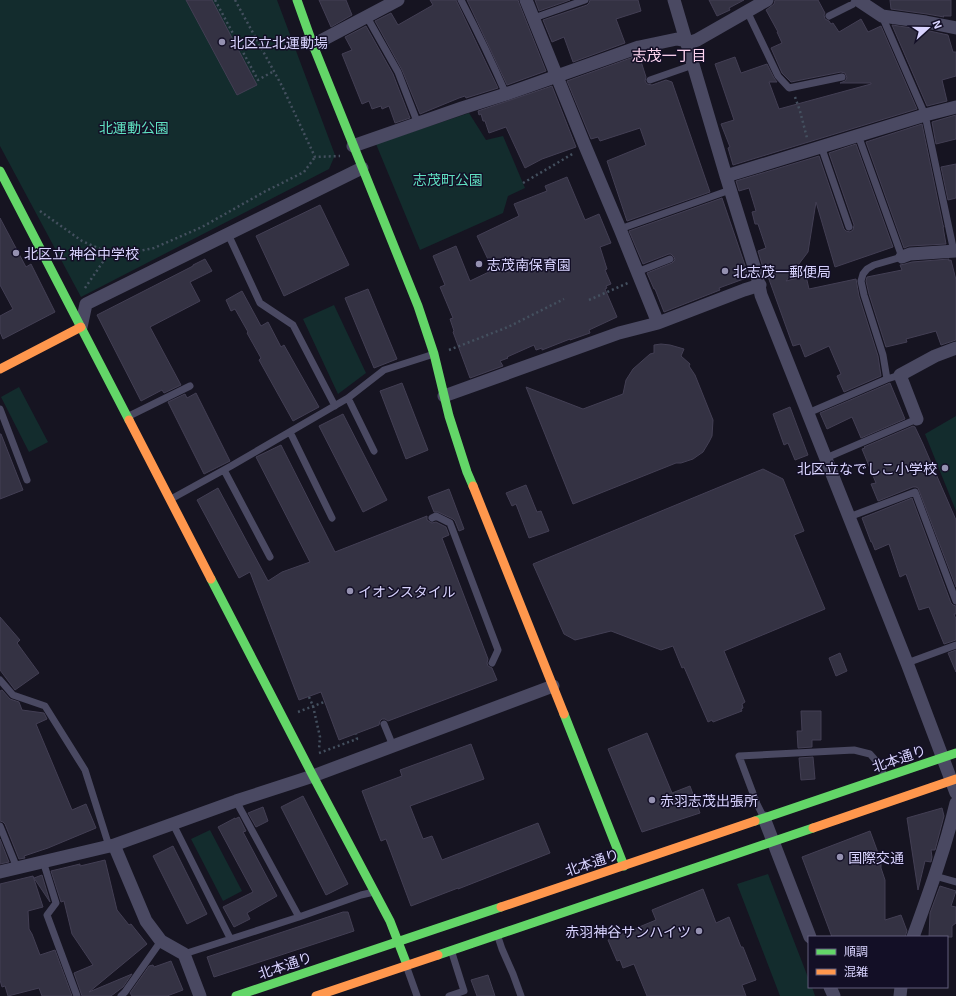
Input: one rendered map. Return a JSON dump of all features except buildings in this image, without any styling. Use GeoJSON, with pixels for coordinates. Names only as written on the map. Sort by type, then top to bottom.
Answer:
{"type":"FeatureCollection","features":[{"type":"Feature","properties":{"kind":"main road"},"geometry":{"type":"LineString","coordinates":[[296,0],[418,306],[434,354],[449,416],[468,472],[624,866]]}},
{"type":"Feature","properties":{"kind":"main road"},"geometry":{"type":"LineString","coordinates":[[0,170],[313,776],[390,921],[407,965]]}},
{"type":"Feature","properties":{"kind":"main road"},"geometry":{"type":"LineString","coordinates":[[0,369],[81,327]]}},
{"type":"Feature","properties":{"kind":"main road","name":"北本通り"},"geometry":{"type":"LineString","coordinates":[[236,996],[886,778],[956,753]]}},
{"type":"Feature","properties":{"kind":"main road"},"geometry":{"type":"LineString","coordinates":[[316,996],[773,842],[954,784]]}},
{"type":"Feature","properties":{"kind":"street"},"geometry":{"type":"LineString","coordinates":[[526,0],[658,323]]}},
{"type":"Feature","properties":{"kind":"street"},"geometry":{"type":"LineString","coordinates":[[674,0],[730,190],[760,285],[761,295],[954,784]]}},
{"type":"Feature","properties":{"kind":"street"},"geometry":{"type":"LineString","coordinates":[[353,146],[639,47],[677,40],[691,42],[697,40],[766,0]]}},
{"type":"Feature","properties":{"kind":"street"},"geometry":{"type":"LineString","coordinates":[[857,0],[882,16],[956,28]]}},
{"type":"Feature","properties":{"kind":"street"},"geometry":{"type":"LineString","coordinates":[[313,45],[367,17],[391,2]]}},
{"type":"Feature","properties":{"kind":"street"},"geometry":{"type":"LineString","coordinates":[[726,176],[858,135],[956,107]]}},
{"type":"Feature","properties":{"kind":"street"},"geometry":{"type":"LineString","coordinates":[[81,327],[86,304],[362,168]]}},
{"type":"Feature","properties":{"kind":"street"},"geometry":{"type":"LineString","coordinates":[[902,257],[910,254],[955,254]]}},
{"type":"Feature","properties":{"kind":"street"},"geometry":{"type":"LineString","coordinates":[[444,396],[619,333],[658,323],[760,285]]}},
{"type":"Feature","properties":{"kind":"street"},"geometry":{"type":"LineString","coordinates":[[917,419],[900,375],[935,356],[956,348]]}},
{"type":"Feature","properties":{"kind":"street"},"geometry":{"type":"LineString","coordinates":[[0,872],[112,845],[236,801],[313,776],[554,686]]}},
{"type":"Feature","properties":{"kind":"street"},"geometry":{"type":"LineString","coordinates":[[914,936],[936,876],[956,803]]}},
{"type":"Feature","properties":{"kind":"street"},"geometry":{"type":"LineString","coordinates":[[764,818],[810,936]]}},
{"type":"Feature","properties":{"kind":"street"},"geometry":{"type":"LineString","coordinates":[[112,845],[146,921],[161,940],[184,954],[200,996]]}},
{"type":"Feature","properties":{"kind":"lane"},"geometry":{"type":"LineString","coordinates":[[461,0],[506,94]]}},
{"type":"Feature","properties":{"kind":"lane"},"geometry":{"type":"LineString","coordinates":[[534,18],[585,0]]}},
{"type":"Feature","properties":{"kind":"lane"},"geometry":{"type":"LineString","coordinates":[[829,16],[853,4],[857,0]]}},
{"type":"Feature","properties":{"kind":"lane"},"geometry":{"type":"LineString","coordinates":[[747,11],[778,76],[789,88],[842,77]]}},
{"type":"Feature","properties":{"kind":"lane"},"geometry":{"type":"LineString","coordinates":[[882,16],[925,115],[955,254]]}},
{"type":"Feature","properties":{"kind":"lane"},"geometry":{"type":"LineString","coordinates":[[367,17],[398,72],[418,124]]}},
{"type":"Feature","properties":{"kind":"lane"},"geometry":{"type":"LineString","coordinates":[[650,80],[693,65]]}},
{"type":"Feature","properties":{"kind":"lane"},"geometry":{"type":"LineString","coordinates":[[858,135],[902,257],[874,265],[863,274],[861,281],[883,355],[887,379]]}},
{"type":"Feature","properties":{"kind":"lane"},"geometry":{"type":"LineString","coordinates":[[815,148],[849,227]]}},
{"type":"Feature","properties":{"kind":"lane"},"geometry":{"type":"LineString","coordinates":[[620,229],[730,190]]}},
{"type":"Feature","properties":{"kind":"lane"},"geometry":{"type":"LineString","coordinates":[[228,234],[260,303],[293,325],[334,406]]}},
{"type":"Feature","properties":{"kind":"lane"},"geometry":{"type":"LineString","coordinates":[[638,275],[670,259]]}},
{"type":"Feature","properties":{"kind":"lane"},"geometry":{"type":"LineString","coordinates":[[170,500],[348,398],[384,370],[434,354]]}},
{"type":"Feature","properties":{"kind":"lane"},"geometry":{"type":"LineString","coordinates":[[808,412],[900,375]]}},
{"type":"Feature","properties":{"kind":"lane"},"geometry":{"type":"LineString","coordinates":[[127,417],[190,386]]}},
{"type":"Feature","properties":{"kind":"lane"},"geometry":{"type":"LineString","coordinates":[[348,398],[374,451]]}},
{"type":"Feature","properties":{"kind":"lane"},"geometry":{"type":"LineString","coordinates":[[0,409],[28,480]]}},
{"type":"Feature","properties":{"kind":"lane"},"geometry":{"type":"LineString","coordinates":[[826,458],[917,419]]}},
{"type":"Feature","properties":{"kind":"lane"},"geometry":{"type":"LineString","coordinates":[[290,432],[332,518]]}},
{"type":"Feature","properties":{"kind":"lane"},"geometry":{"type":"LineString","coordinates":[[224,470],[270,558]]}},
{"type":"Feature","properties":{"kind":"lane"},"geometry":{"type":"LineString","coordinates":[[849,517],[915,492],[956,601]]}},
{"type":"Feature","properties":{"kind":"lane"},"geometry":{"type":"LineString","coordinates":[[432,518],[436,516],[450,523],[498,650],[492,663]]}},
{"type":"Feature","properties":{"kind":"lane"},"geometry":{"type":"LineString","coordinates":[[907,663],[956,645]]}},
{"type":"Feature","properties":{"kind":"lane"},"geometry":{"type":"LineString","coordinates":[[0,680],[13,695],[45,706],[85,770],[112,845]]}},
{"type":"Feature","properties":{"kind":"lane"},"geometry":{"type":"LineString","coordinates":[[384,724],[393,746]]}},
{"type":"Feature","properties":{"kind":"lane"},"geometry":{"type":"LineString","coordinates":[[764,818],[757,804],[739,756],[854,750],[870,754],[878,763],[886,778]]}},
{"type":"Feature","properties":{"kind":"lane"},"geometry":{"type":"LineString","coordinates":[[236,801],[299,916]]}},
{"type":"Feature","properties":{"kind":"lane"},"geometry":{"type":"LineString","coordinates":[[173,824],[230,938]]}},
{"type":"Feature","properties":{"kind":"lane"},"geometry":{"type":"LineString","coordinates":[[0,826],[17,868]]}},
{"type":"Feature","properties":{"kind":"lane"},"geometry":{"type":"LineString","coordinates":[[43,861],[56,903],[47,915],[77,996]]}},
{"type":"Feature","properties":{"kind":"lane"},"geometry":{"type":"LineString","coordinates":[[936,876],[956,882]]}},
{"type":"Feature","properties":{"kind":"lane"},"geometry":{"type":"LineString","coordinates":[[184,954],[374,891]]}},
{"type":"Feature","properties":{"kind":"lane"},"geometry":{"type":"LineString","coordinates":[[498,934],[502,949],[514,974],[521,996]]}},
{"type":"Feature","properties":{"kind":"lane"},"geometry":{"type":"LineString","coordinates":[[121,996],[161,940]]}},
{"type":"Feature","properties":{"kind":"lane"},"geometry":{"type":"LineString","coordinates":[[450,996],[464,991],[451,950]]}},
{"type":"Feature","properties":{"kind":"lane"},"geometry":{"type":"LineString","coordinates":[[407,965],[417,996]]}},
{"type":"Feature","properties":{"kind":"path"},"geometry":{"type":"LineString","coordinates":[[215,0],[258,80],[274,71]]}},
{"type":"Feature","properties":{"kind":"path"},"geometry":{"type":"LineString","coordinates":[[235,0],[274,71],[315,157]]}},
{"type":"Feature","properties":{"kind":"path"},"geometry":{"type":"LineString","coordinates":[[789,88],[796,98],[815,148]]}},
{"type":"Feature","properties":{"kind":"path"},"geometry":{"type":"LineString","coordinates":[[523,183],[585,146]]}},
{"type":"Feature","properties":{"kind":"path"},"geometry":{"type":"LineString","coordinates":[[315,157],[341,156]]}},
{"type":"Feature","properties":{"kind":"path"},"geometry":{"type":"LineString","coordinates":[[40,210],[82,242],[110,253],[128,253],[154,248],[202,227],[264,192],[304,172],[315,157]]}},
{"type":"Feature","properties":{"kind":"path"},"geometry":{"type":"LineString","coordinates":[[83,291],[110,253]]}},
{"type":"Feature","properties":{"kind":"path"},"geometry":{"type":"LineString","coordinates":[[589,300],[638,275]]}},
{"type":"Feature","properties":{"kind":"path"},"geometry":{"type":"LineString","coordinates":[[449,350],[508,327],[564,300]]}},
{"type":"Feature","properties":{"kind":"path"},"geometry":{"type":"LineString","coordinates":[[309,697],[313,706],[320,737],[317,759]]}},
{"type":"Feature","properties":{"kind":"path"},"geometry":{"type":"LineString","coordinates":[[300,711],[324,702]]}},
{"type":"Feature","properties":{"kind":"path"},"geometry":{"type":"LineString","coordinates":[[318,754],[357,739],[356,734]]}},
{"type":"Feature","properties":{"kind":"green space","name":"北運動公園"},"geometry":{"type":"Polygon","coordinates":[[[0,0],[277,0],[335,155],[329,169],[81,297],[0,146],[0,0]]]}},
{"type":"Feature","properties":{"kind":"green space","name":"志茂町公園"},"geometry":{"type":"Polygon","coordinates":[[[469,113],[486,140],[503,136],[525,188],[508,196],[503,213],[420,250],[376,144],[469,113]]]}},
{"type":"Feature","properties":{"kind":"green space"},"geometry":{"type":"Polygon","coordinates":[[[334,305],[366,373],[338,394],[303,319],[334,305]]]}},
{"type":"Feature","properties":{"kind":"green space"},"geometry":{"type":"Polygon","coordinates":[[[19,387],[48,442],[29,452],[1,397],[19,387]]]}},
{"type":"Feature","properties":{"kind":"green space"},"geometry":{"type":"Polygon","coordinates":[[[956,416],[956,511],[925,434],[956,416]]]}},
{"type":"Feature","properties":{"kind":"green space"},"geometry":{"type":"Polygon","coordinates":[[[210,830],[242,891],[223,901],[191,839],[210,830]]]}},
{"type":"Feature","properties":{"kind":"green space"},"geometry":{"type":"Polygon","coordinates":[[[768,874],[808,977],[808,988],[812,988],[815,996],[780,996],[737,884],[768,874]]]}},
{"type":"Feature","properties":{"kind":"traffic: fast"},"geometry":{"type":"LineString","coordinates":[[297,0],[313,45],[418,306],[434,354],[449,416],[473,486]]}},
{"type":"Feature","properties":{"kind":"traffic: fast"},"geometry":{"type":"LineString","coordinates":[[0,171],[129,420]]}},
{"type":"Feature","properties":{"kind":"traffic: fast"},"geometry":{"type":"LineString","coordinates":[[211,579],[390,921],[407,965]]}},
{"type":"Feature","properties":{"kind":"traffic: fast"},"geometry":{"type":"LineString","coordinates":[[564,714],[624,866]]}},
{"type":"Feature","properties":{"kind":"traffic: fast"},"geometry":{"type":"LineString","coordinates":[[755,821],[956,753]]}},
{"type":"Feature","properties":{"kind":"traffic: fast"},"geometry":{"type":"LineString","coordinates":[[438,955],[813,828]]}},
{"type":"Feature","properties":{"kind":"traffic: fast"},"geometry":{"type":"LineString","coordinates":[[236,996],[501,907]]}},
{"type":"Feature","properties":{"kind":"traffic: slow"},"geometry":{"type":"LineString","coordinates":[[0,369],[81,327]]}},
{"type":"Feature","properties":{"kind":"traffic: slow"},"geometry":{"type":"LineString","coordinates":[[129,420],[211,579]]}},
{"type":"Feature","properties":{"kind":"traffic: slow"},"geometry":{"type":"LineString","coordinates":[[473,486],[564,714]]}},
{"type":"Feature","properties":{"kind":"traffic: slow"},"geometry":{"type":"LineString","coordinates":[[813,828],[956,779]]}},
{"type":"Feature","properties":{"kind":"traffic: slow"},"geometry":{"type":"LineString","coordinates":[[501,907],[755,821]]}},
{"type":"Feature","properties":{"kind":"traffic: slow"},"geometry":{"type":"LineString","coordinates":[[316,996],[438,955]]}},
{"type":"Feature","properties":{"kind":"place","name":"北区立北運動場"},"geometry":{"type":"Point","coordinates":[222,42]}},
{"type":"Feature","properties":{"kind":"place","name":"北区立 神谷中学校"},"geometry":{"type":"Point","coordinates":[16,253]}},
{"type":"Feature","properties":{"kind":"place","name":"志茂南保育園"},"geometry":{"type":"Point","coordinates":[479,264]}},
{"type":"Feature","properties":{"kind":"place","name":"北志茂一郵便局"},"geometry":{"type":"Point","coordinates":[725,271]}},
{"type":"Feature","properties":{"kind":"place","name":"北区立なでしこ小学校"},"geometry":{"type":"Point","coordinates":[945,468]}},
{"type":"Feature","properties":{"kind":"place","name":"イオンスタイル"},"geometry":{"type":"Point","coordinates":[350,591]}},
{"type":"Feature","properties":{"kind":"place","name":"赤羽志茂出張所"},"geometry":{"type":"Point","coordinates":[652,800]}},
{"type":"Feature","properties":{"kind":"place","name":"国際交通"},"geometry":{"type":"Point","coordinates":[840,857]}},
{"type":"Feature","properties":{"kind":"place","name":"赤羽神谷サンハイツ"},"geometry":{"type":"Point","coordinates":[699,931]}},
{"type":"Feature","properties":{"kind":"district","name":"志茂一丁目"},"geometry":{"type":"Point","coordinates":[669,55]}}]}
